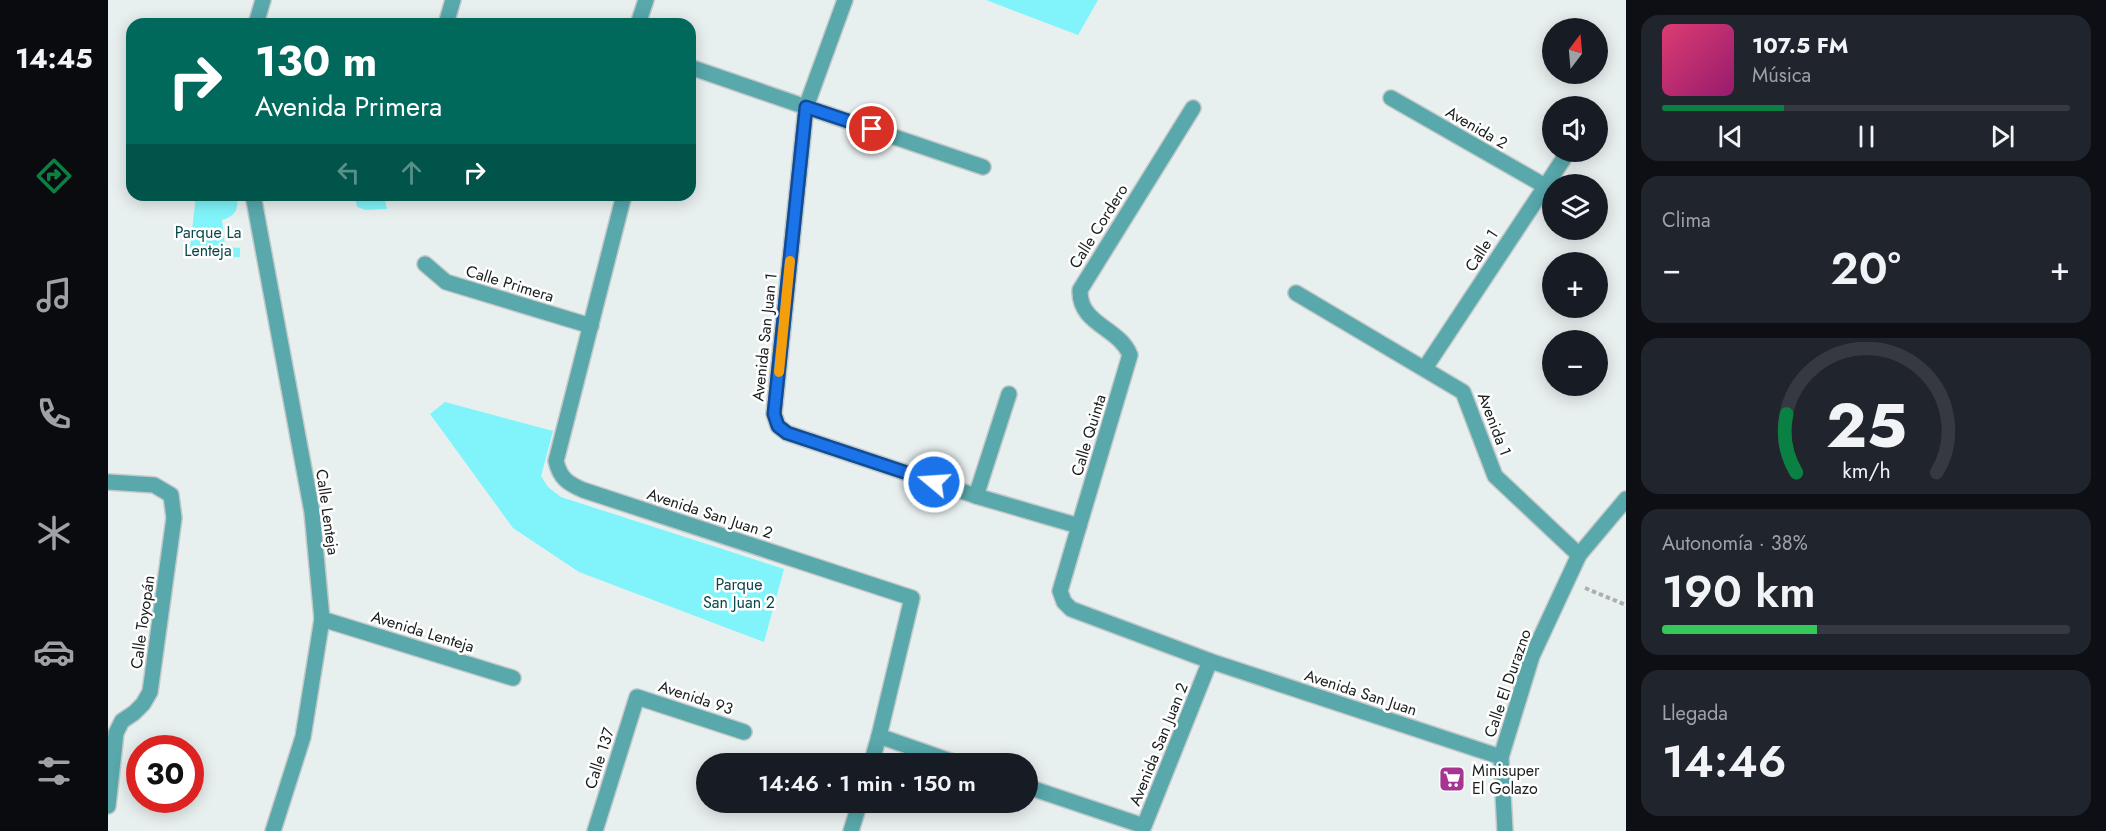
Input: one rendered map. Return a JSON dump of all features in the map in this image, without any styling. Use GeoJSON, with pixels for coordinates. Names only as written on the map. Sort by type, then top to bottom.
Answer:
{"type":"FeatureCollection","features":[{"type":"Feature","properties":{"kind":"street"},"geometry":{"type":"LineString","coordinates":[[258,18],[263,0]]}},
{"type":"Feature","properties":{"kind":"street"},"geometry":{"type":"LineString","coordinates":[[448,18],[453,0]]}},
{"type":"Feature","properties":{"kind":"street"},"geometry":{"type":"LineString","coordinates":[[640,18],[646,0]]}},
{"type":"Feature","properties":{"kind":"street"},"geometry":{"type":"LineString","coordinates":[[806,107],[845,0]]}},
{"type":"Feature","properties":{"kind":"street"},"geometry":{"type":"LineString","coordinates":[[696,69],[983,167]]}},
{"type":"Feature","properties":{"kind":"street","name":"Avenida 2"},"geometry":{"type":"LineString","coordinates":[[1391,98],[1542,184]]}},
{"type":"Feature","properties":{"kind":"street","name":"Avenida San Juan 1"},"geometry":{"type":"LineString","coordinates":[[806,107],[774,414],[778,426],[787,433],[976,496],[1079,526]]}},
{"type":"Feature","properties":{"kind":"street","name":"Calle Cordero"},"geometry":{"type":"LineString","coordinates":[[1130,355],[1126,344],[1087,314],[1079,302],[1080,290],[1193,108]]}},
{"type":"Feature","properties":{"kind":"street","name":"Calle 1"},"geometry":{"type":"LineString","coordinates":[[1425,368],[1542,191]]}},
{"type":"Feature","properties":{"kind":"street","name":"Calle Lenteja"},"geometry":{"type":"LineString","coordinates":[[255,201],[312,512],[322,619],[303,737],[273,831]]}},
{"type":"Feature","properties":{"kind":"street","name":"Avenida San Juan 2"},"geometry":{"type":"LineString","coordinates":[[622,201],[556,461],[560,474],[569,484],[583,490],[912,598],[879,736]]}},
{"type":"Feature","properties":{"kind":"street","name":"Calle Primera"},"geometry":{"type":"LineString","coordinates":[[425,264],[446,282],[591,326]]}},
{"type":"Feature","properties":{"kind":"street","name":"Avenida 1"},"geometry":{"type":"LineString","coordinates":[[1296,293],[1463,392],[1496,476],[1579,555]]}},
{"type":"Feature","properties":{"kind":"street","name":"Calle Quinta"},"geometry":{"type":"LineString","coordinates":[[1079,526],[1130,355]]}},
{"type":"Feature","properties":{"kind":"street"},"geometry":{"type":"LineString","coordinates":[[976,496],[1009,394]]}},
{"type":"Feature","properties":{"kind":"street","name":"Calle Toyopán"},"geometry":{"type":"LineString","coordinates":[[108,482],[154,485],[171,495],[174,518],[150,692],[143,704],[122,721],[116,733],[108,806]]}},
{"type":"Feature","properties":{"kind":"street","name":"Calle El Durazno"},"geometry":{"type":"LineString","coordinates":[[1505,831],[1501,757],[1532,656],[1579,555],[1626,499]]}},
{"type":"Feature","properties":{"kind":"street"},"geometry":{"type":"LineString","coordinates":[[1079,526],[1060,591],[1064,602],[1071,609],[1210,661]]}},
{"type":"Feature","properties":{"kind":"street","name":"Avenida Lenteja"},"geometry":{"type":"LineString","coordinates":[[322,619],[513,678]]}},
{"type":"Feature","properties":{"kind":"street","name":"Avenida San Juan 2"},"geometry":{"type":"LineString","coordinates":[[1038,791],[1143,829],[1210,661]]}},
{"type":"Feature","properties":{"kind":"street","name":"Avenida San Juan"},"geometry":{"type":"LineString","coordinates":[[1210,661],[1501,757]]}},
{"type":"Feature","properties":{"kind":"street","name":"Avenida 93"},"geometry":{"type":"LineString","coordinates":[[637,697],[744,732]]}},
{"type":"Feature","properties":{"kind":"street","name":"Calle 137"},"geometry":{"type":"LineString","coordinates":[[595,831],[637,697]]}},
{"type":"Feature","properties":{"kind":"street"},"geometry":{"type":"LineString","coordinates":[[874,753],[879,736],[928,753]]}},
{"type":"Feature","properties":{"kind":"street"},"geometry":{"type":"LineString","coordinates":[[851,831],[857,813]]}},
{"type":"Feature","properties":{"kind":"path"},"geometry":{"type":"LineString","coordinates":[[1567,580],[1626,605]]}},
{"type":"Feature","properties":{"kind":"green space"},"geometry":{"type":"Polygon","coordinates":[[[986,0],[1098,0],[1078,35],[986,0]]]}},
{"type":"Feature","properties":{"kind":"green space","name":"Parque La Lenteja"},"geometry":{"type":"Polygon","coordinates":[[[195,201],[237,201],[236,211],[222,220],[225,247],[240,248],[240,257],[189,258],[195,201]]]}},
{"type":"Feature","properties":{"kind":"green space"},"geometry":{"type":"Polygon","coordinates":[[[356,201],[385,201],[387,209],[366,210],[357,207],[356,201]]]}},
{"type":"Feature","properties":{"kind":"green space","name":"Parque San Juan 2"},"geometry":{"type":"Polygon","coordinates":[[[445,402],[553,431],[541,476],[548,487],[561,497],[784,569],[764,642],[579,572],[513,528],[430,414],[445,402]]]}},
{"type":"Feature","properties":{"kind":"slow traffic"},"geometry":{"type":"LineString","coordinates":[[779,372],[790,261]]}},
{"type":"Feature","properties":{"kind":"place","name":"Minisuper El Golazo"},"geometry":{"type":"Point","coordinates":[1452,779]}},
{"type":"Feature","properties":{"kind":"route"},"geometry":{"type":"LineString","coordinates":[[872,129],[806,107],[774,414],[778,426],[787,433],[934,482]]}}]}
